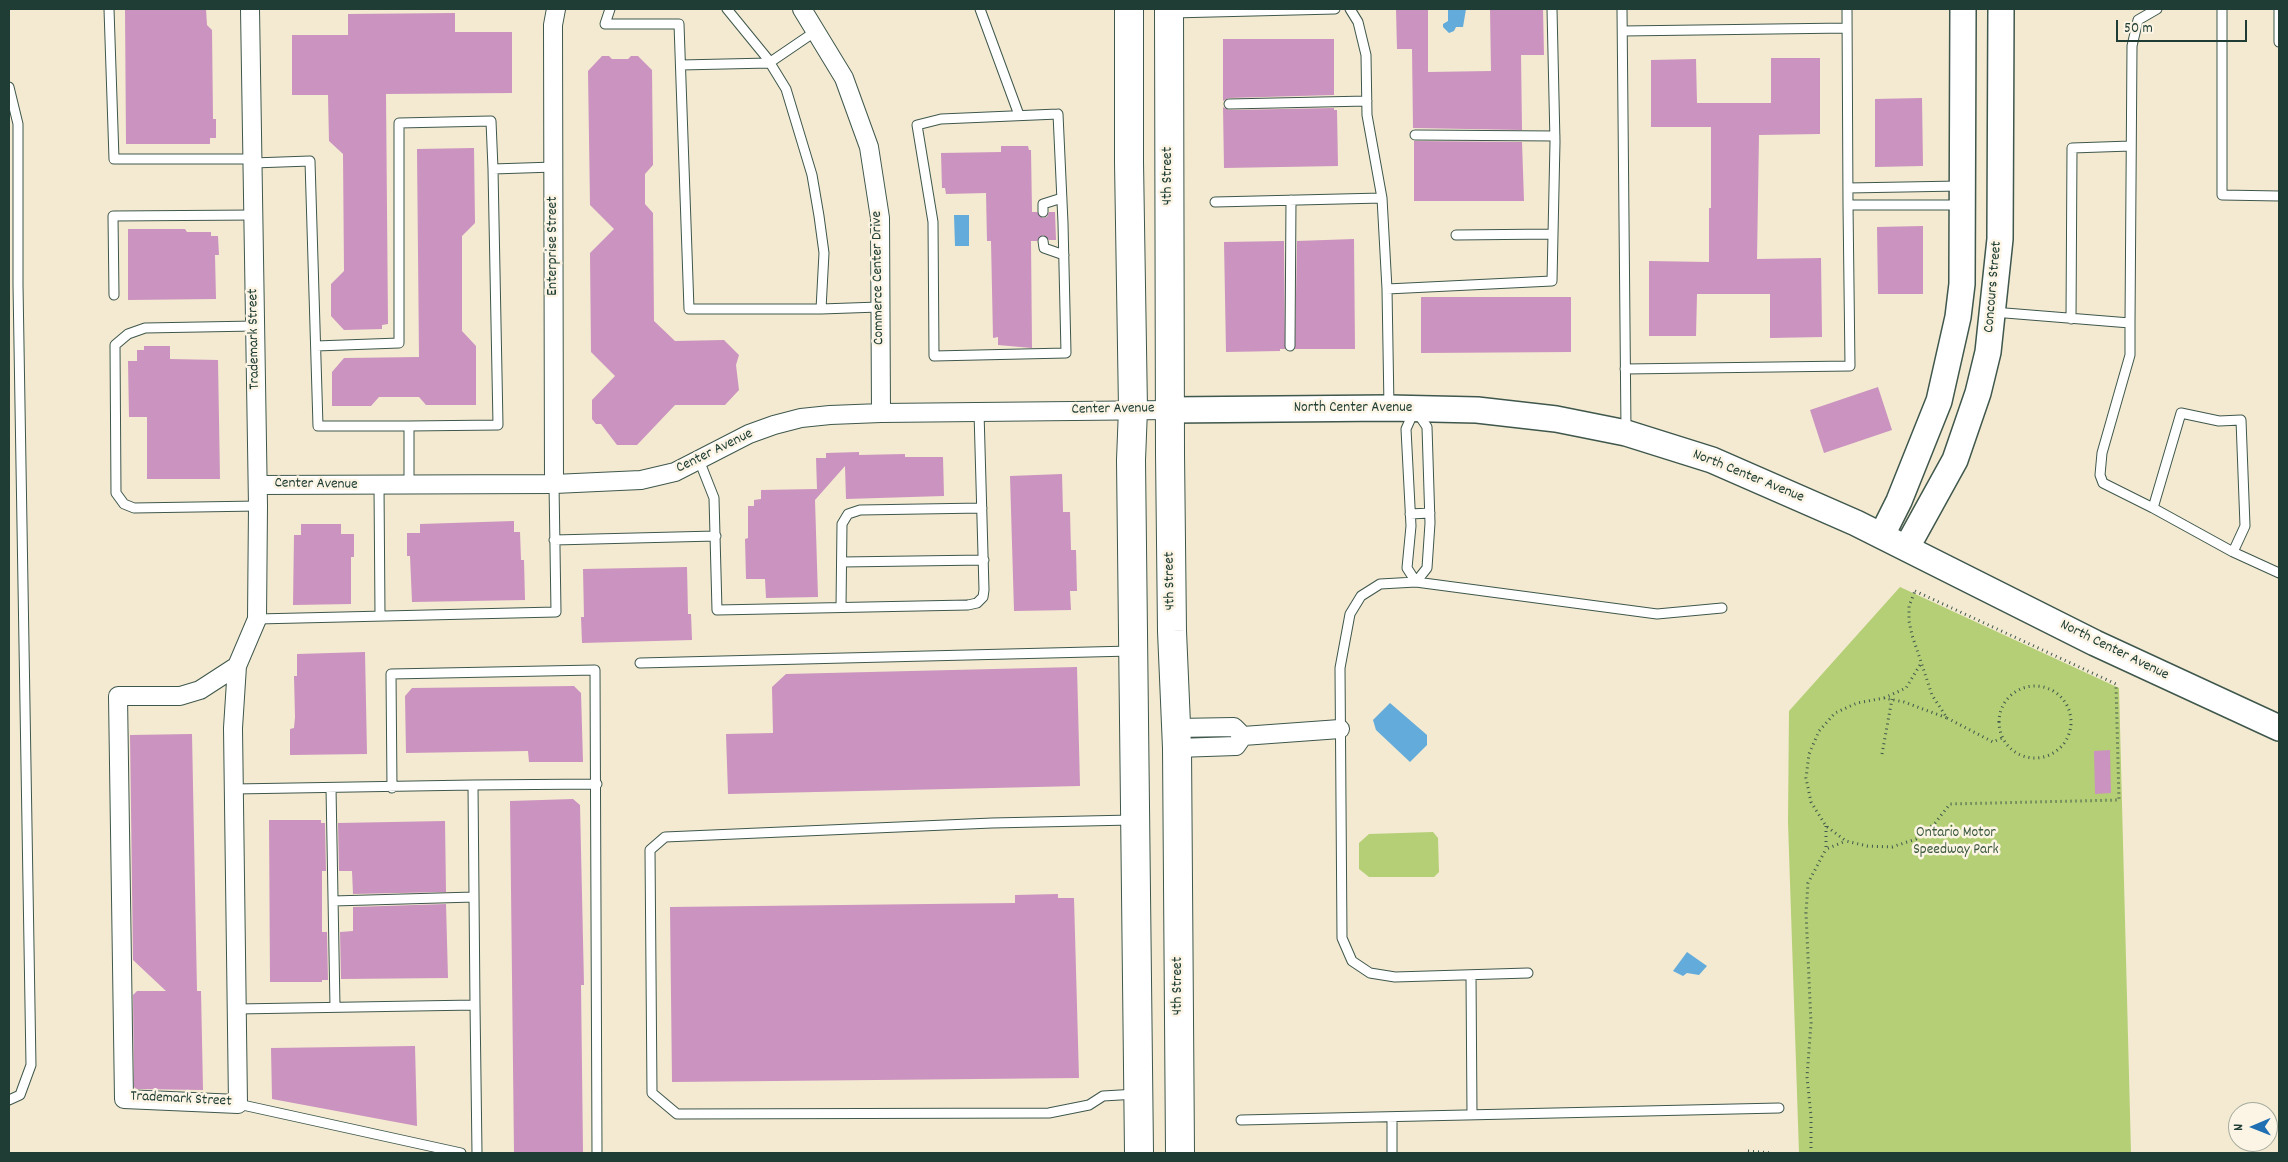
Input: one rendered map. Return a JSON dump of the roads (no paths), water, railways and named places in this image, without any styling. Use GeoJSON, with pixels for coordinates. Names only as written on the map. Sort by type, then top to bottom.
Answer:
{"type":"FeatureCollection","features":[{"type":"Feature","properties":{"kind":"main road"},"geometry":{"type":"LineString","coordinates":[[1129,9],[1128,162],[1133,410],[1131,460],[1139,1153]]}},
{"type":"Feature","properties":{"kind":"main road","name":"4th Street"},"geometry":{"type":"LineString","coordinates":[[1169,11],[1172,631],[1177,738],[1180,1153]]}},
{"type":"Feature","properties":{"kind":"street","name":"Trademark Street"},"geometry":{"type":"LineString","coordinates":[[237,666],[200,690],[180,696],[118,696],[124,1100],[238,1104],[233,728],[237,666],[257,619],[258,485],[250,9]]}},
{"type":"Feature","properties":{"kind":"street","name":"Enterprise Street"},"geometry":{"type":"LineString","coordinates":[[554,484],[553,25],[556,9]]}},
{"type":"Feature","properties":{"kind":"street","name":"Commerce Center Drive"},"geometry":{"type":"LineString","coordinates":[[802,9],[844,78],[869,147],[880,218],[881,413]]}},
{"type":"Feature","properties":{"kind":"street"},"geometry":{"type":"LineString","coordinates":[[1882,534],[1936,409],[1952,351],[1962,284],[1963,9]]}},
{"type":"Feature","properties":{"kind":"street","name":"Concours Street"},"geometry":{"type":"LineString","coordinates":[[1907,548],[1956,460],[1978,393],[1988,352],[2000,239],[2001,9]]}},
{"type":"Feature","properties":{"kind":"street","name":"North Center Avenue"},"geometry":{"type":"LineString","coordinates":[[1170,410],[1389,408],[1512,413],[1626,433],[1712,460],[1882,534],[2095,643],[2279,728]]}},
{"type":"Feature","properties":{"kind":"street","name":"Center Avenue"},"geometry":{"type":"LineString","coordinates":[[258,485],[554,484],[641,480],[675,472],[724,445],[774,425],[830,415],[1170,410]]}},
{"type":"Feature","properties":{"kind":"street"},"geometry":{"type":"LineString","coordinates":[[1177,738],[1236,746],[1244,736],[1340,729]]}},
{"type":"Feature","properties":{"kind":"lane"},"geometry":{"type":"LineString","coordinates":[[109,9],[114,159],[310,162],[318,426],[498,425],[491,121],[399,123],[399,344],[316,346]]}},
{"type":"Feature","properties":{"kind":"lane"},"geometry":{"type":"LineString","coordinates":[[610,9],[605,24],[679,24],[689,309],[880,307]]}},
{"type":"Feature","properties":{"kind":"lane"},"geometry":{"type":"LineString","coordinates":[[727,9],[769,63],[786,89],[812,175],[824,253],[821,309]]}},
{"type":"Feature","properties":{"kind":"lane"},"geometry":{"type":"LineString","coordinates":[[980,9],[1019,115]]}},
{"type":"Feature","properties":{"kind":"lane"},"geometry":{"type":"LineString","coordinates":[[1169,11],[1335,9]]}},
{"type":"Feature","properties":{"kind":"lane"},"geometry":{"type":"LineString","coordinates":[[1350,9],[1358,22],[1366,56],[1367,114],[1382,198],[1387,288],[1389,408]]}},
{"type":"Feature","properties":{"kind":"lane"},"geometry":{"type":"LineString","coordinates":[[1387,288],[1552,281],[1555,136],[1552,9]]}},
{"type":"Feature","properties":{"kind":"lane"},"geometry":{"type":"LineString","coordinates":[[1622,9],[1626,433]]}},
{"type":"Feature","properties":{"kind":"lane"},"geometry":{"type":"LineString","coordinates":[[1625,369],[1850,366],[1847,9]]}},
{"type":"Feature","properties":{"kind":"lane"},"geometry":{"type":"LineString","coordinates":[[2157,9],[2145,14],[2138,20],[2134,29],[2132,46],[2130,355],[2102,453],[2100,474],[2104,484],[2279,574]]}},
{"type":"Feature","properties":{"kind":"lane"},"geometry":{"type":"LineString","coordinates":[[2222,9],[2222,195],[2279,196]]}},
{"type":"Feature","properties":{"kind":"lane"},"geometry":{"type":"LineString","coordinates":[[2279,9],[2279,42]]}},
{"type":"Feature","properties":{"kind":"lane"},"geometry":{"type":"LineString","coordinates":[[1623,31],[1847,28]]}},
{"type":"Feature","properties":{"kind":"lane"},"geometry":{"type":"LineString","coordinates":[[681,64],[769,63],[816,31]]}},
{"type":"Feature","properties":{"kind":"lane"},"geometry":{"type":"LineString","coordinates":[[9,87],[18,124],[18,304],[31,1065],[20,1095],[9,1100]]}},
{"type":"Feature","properties":{"kind":"lane"},"geometry":{"type":"LineString","coordinates":[[1229,104],[1367,101]]}},
{"type":"Feature","properties":{"kind":"lane"},"geometry":{"type":"LineString","coordinates":[[1058,114],[1062,198],[1066,353],[934,356],[933,222],[917,125],[941,119],[1058,114]]}},
{"type":"Feature","properties":{"kind":"lane"},"geometry":{"type":"LineString","coordinates":[[1415,135],[1555,136]]}},
{"type":"Feature","properties":{"kind":"lane"},"geometry":{"type":"LineString","coordinates":[[2071,319],[2072,148],[2131,146]]}},
{"type":"Feature","properties":{"kind":"lane"},"geometry":{"type":"LineString","coordinates":[[493,169],[554,167]]}},
{"type":"Feature","properties":{"kind":"lane"},"geometry":{"type":"LineString","coordinates":[[1848,188],[1962,196]]}},
{"type":"Feature","properties":{"kind":"lane"},"geometry":{"type":"LineString","coordinates":[[1848,205],[1962,196]]}},
{"type":"Feature","properties":{"kind":"lane"},"geometry":{"type":"LineString","coordinates":[[1043,212],[1043,204],[1062,198]]}},
{"type":"Feature","properties":{"kind":"lane"},"geometry":{"type":"LineString","coordinates":[[1215,202],[1382,198]]}},
{"type":"Feature","properties":{"kind":"lane"},"geometry":{"type":"LineString","coordinates":[[1290,346],[1291,200]]}},
{"type":"Feature","properties":{"kind":"lane"},"geometry":{"type":"LineString","coordinates":[[114,295],[113,216],[254,215]]}},
{"type":"Feature","properties":{"kind":"lane"},"geometry":{"type":"LineString","coordinates":[[1456,235],[1553,234]]}},
{"type":"Feature","properties":{"kind":"lane"},"geometry":{"type":"LineString","coordinates":[[1043,241],[1044,248],[1064,255]]}},
{"type":"Feature","properties":{"kind":"lane"},"geometry":{"type":"LineString","coordinates":[[1993,312],[2130,324]]}},
{"type":"Feature","properties":{"kind":"lane"},"geometry":{"type":"LineString","coordinates":[[255,326],[145,328],[128,334],[114,345],[116,493],[124,504],[134,508],[258,506]]}},
{"type":"Feature","properties":{"kind":"lane"},"geometry":{"type":"LineString","coordinates":[[1415,409],[1427,427],[1430,513],[1427,568],[1416,582]]}},
{"type":"Feature","properties":{"kind":"lane"},"geometry":{"type":"LineString","coordinates":[[1415,409],[1406,429],[1410,514],[1406,568],[1416,582]]}},
{"type":"Feature","properties":{"kind":"lane"},"geometry":{"type":"LineString","coordinates":[[699,460],[714,498],[717,610],[977,603],[983,597],[984,590],[979,412]]}},
{"type":"Feature","properties":{"kind":"lane"},"geometry":{"type":"LineString","coordinates":[[2153,508],[2181,413],[2219,421],[2242,420],[2245,526],[2233,552]]}},
{"type":"Feature","properties":{"kind":"lane"},"geometry":{"type":"LineString","coordinates":[[409,426],[410,485]]}},
{"type":"Feature","properties":{"kind":"lane"},"geometry":{"type":"LineString","coordinates":[[257,619],[556,612],[554,484]]}},
{"type":"Feature","properties":{"kind":"lane"},"geometry":{"type":"LineString","coordinates":[[378,486],[380,616]]}},
{"type":"Feature","properties":{"kind":"lane"},"geometry":{"type":"LineString","coordinates":[[842,607],[842,524],[848,514],[860,510],[982,508]]}},
{"type":"Feature","properties":{"kind":"lane"},"geometry":{"type":"LineString","coordinates":[[1410,514],[1430,513]]}},
{"type":"Feature","properties":{"kind":"lane"},"geometry":{"type":"LineString","coordinates":[[554,540],[716,536]]}},
{"type":"Feature","properties":{"kind":"lane"},"geometry":{"type":"LineString","coordinates":[[842,562],[984,560]]}},
{"type":"Feature","properties":{"kind":"lane"},"geometry":{"type":"LineString","coordinates":[[1528,973],[1395,977],[1370,973],[1352,961],[1342,938],[1340,729],[1340,668],[1350,614],[1361,596],[1380,584],[1416,582],[1657,614],[1722,608]]}},
{"type":"Feature","properties":{"kind":"lane"},"geometry":{"type":"LineString","coordinates":[[640,663],[1133,650]]}},
{"type":"Feature","properties":{"kind":"lane"},"geometry":{"type":"LineString","coordinates":[[392,788],[391,674],[595,670],[597,784],[597,1153]]}},
{"type":"Feature","properties":{"kind":"lane"},"geometry":{"type":"LineString","coordinates":[[234,789],[597,784]]}},
{"type":"Feature","properties":{"kind":"lane"},"geometry":{"type":"LineString","coordinates":[[473,785],[477,1153]]}},
{"type":"Feature","properties":{"kind":"lane"},"geometry":{"type":"LineString","coordinates":[[331,788],[335,1007]]}},
{"type":"Feature","properties":{"kind":"lane"},"geometry":{"type":"LineString","coordinates":[[1135,820],[992,823],[666,837],[650,850],[652,1093],[677,1114],[1049,1113],[1090,1105],[1103,1096],[1138,1093]]}},
{"type":"Feature","properties":{"kind":"lane"},"geometry":{"type":"LineString","coordinates":[[333,901],[474,897]]}},
{"type":"Feature","properties":{"kind":"lane"},"geometry":{"type":"LineString","coordinates":[[1471,974],[1472,1115]]}},
{"type":"Feature","properties":{"kind":"lane"},"geometry":{"type":"LineString","coordinates":[[237,1009],[475,1005]]}},
{"type":"Feature","properties":{"kind":"lane"},"geometry":{"type":"LineString","coordinates":[[238,1104],[461,1153]]}},
{"type":"Feature","properties":{"kind":"lane"},"geometry":{"type":"LineString","coordinates":[[1241,1120],[1779,1108]]}},
{"type":"Feature","properties":{"kind":"lane"},"geometry":{"type":"LineString","coordinates":[[1392,1117],[1392,1153]]}},
{"type":"Feature","properties":{"kind":"water"},"geometry":{"type":"Polygon","coordinates":[[[1448,9],[1466,9],[1463,27],[1456,27],[1454,31],[1449,33],[1443,27],[1443,24],[1448,21],[1448,9]]]}},
{"type":"Feature","properties":{"kind":"water"},"geometry":{"type":"Polygon","coordinates":[[[954,215],[969,215],[969,246],[955,246],[954,215]]]}},
{"type":"Feature","properties":{"kind":"water"},"geometry":{"type":"Polygon","coordinates":[[[1390,703],[1427,735],[1427,745],[1410,762],[1376,730],[1373,720],[1390,703]]]}},
{"type":"Feature","properties":{"kind":"water"},"geometry":{"type":"Polygon","coordinates":[[[1687,952],[1707,966],[1699,975],[1687,973],[1683,976],[1673,971],[1687,952]]]}},
{"type":"Feature","properties":{"kind":"park label","name":"Ontario Motor Speedway Park"},"geometry":{"type":"Point","coordinates":[1956,842]}}]}
